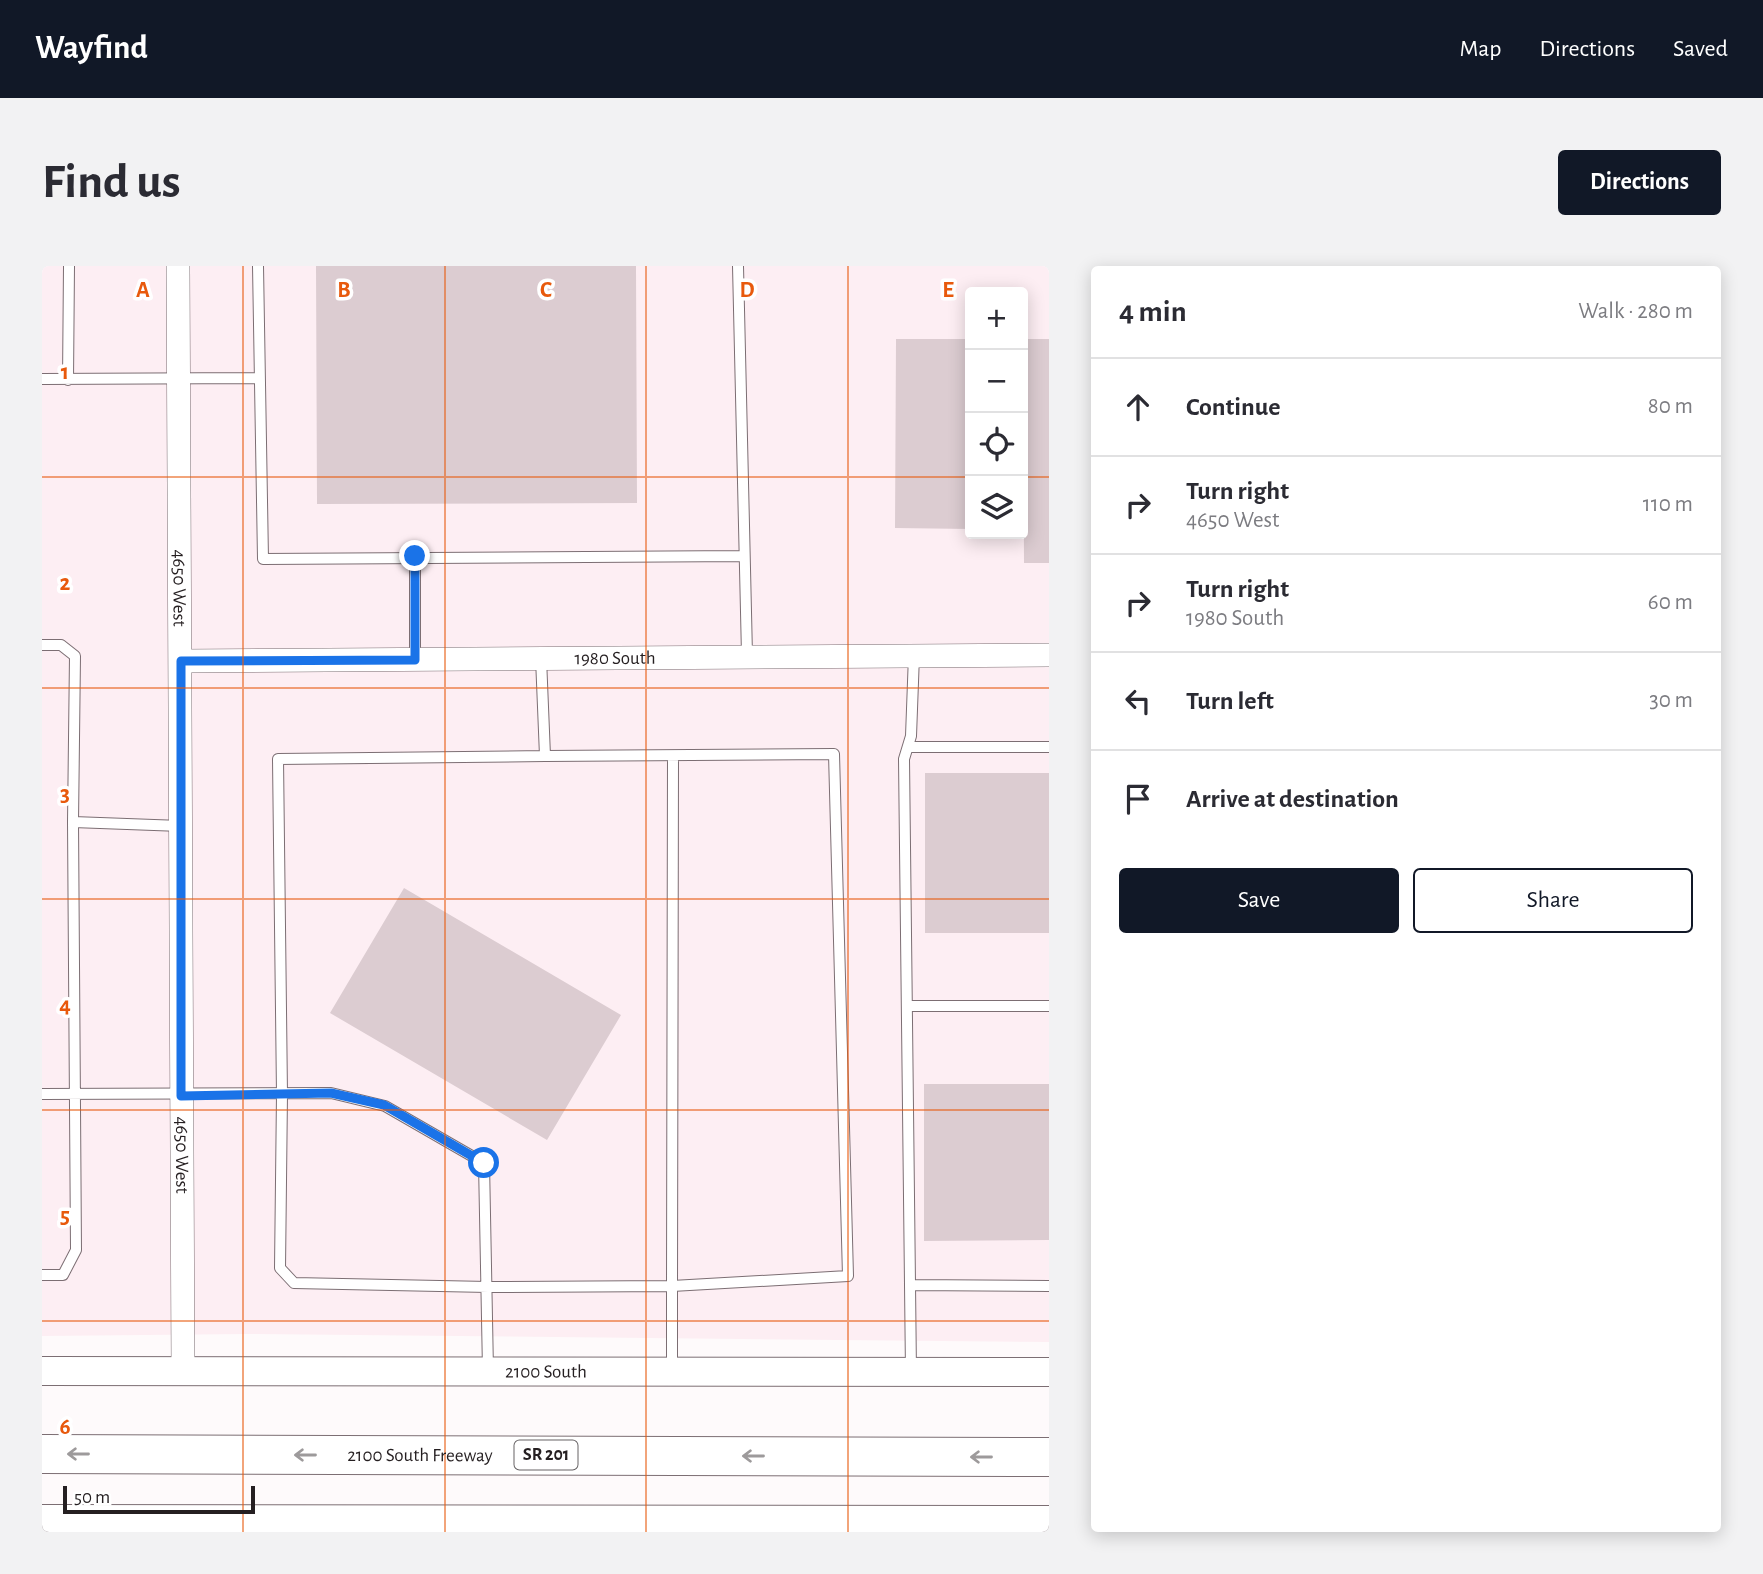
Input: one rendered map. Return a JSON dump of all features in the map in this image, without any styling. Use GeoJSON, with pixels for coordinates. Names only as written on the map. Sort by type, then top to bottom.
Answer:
{"type":"FeatureCollection","features":[{"type":"Feature","properties":{"kind":"highway","name":"2100 South Freeway"},"geometry":{"type":"LineString","coordinates":[[42,1454],[1049,1457]]}},
{"type":"Feature","properties":{"kind":"highway"},"geometry":{"type":"LineString","coordinates":[[42,1524],[1049,1525]]}},
{"type":"Feature","properties":{"kind":"street","name":"4650 West"},"geometry":{"type":"LineString","coordinates":[[178,266],[183,1371]]}},
{"type":"Feature","properties":{"kind":"street","name":"1980 South"},"geometry":{"type":"LineString","coordinates":[[181,661],[1049,655]]}},
{"type":"Feature","properties":{"kind":"street","name":"2100 South"},"geometry":{"type":"LineString","coordinates":[[42,1371],[1049,1372]]}},
{"type":"Feature","properties":{"kind":"lane"},"geometry":{"type":"LineString","coordinates":[[68,380],[69,266]]}},
{"type":"Feature","properties":{"kind":"lane"},"geometry":{"type":"LineString","coordinates":[[258,266],[263,559],[744,556]]}},
{"type":"Feature","properties":{"kind":"lane"},"geometry":{"type":"LineString","coordinates":[[738,266],[747,655]]}},
{"type":"Feature","properties":{"kind":"lane"},"geometry":{"type":"LineString","coordinates":[[42,379],[258,378]]}},
{"type":"Feature","properties":{"kind":"lane"},"geometry":{"type":"LineString","coordinates":[[415,556],[415,660]]}},
{"type":"Feature","properties":{"kind":"lane"},"geometry":{"type":"LineString","coordinates":[[42,645],[61,645],[75,656],[73,822],[76,1250],[63,1275],[42,1275]]}},
{"type":"Feature","properties":{"kind":"lane"},"geometry":{"type":"LineString","coordinates":[[911,1372],[904,759],[911,736],[914,655]]}},
{"type":"Feature","properties":{"kind":"lane"},"geometry":{"type":"LineString","coordinates":[[541,658],[545,756]]}},
{"type":"Feature","properties":{"kind":"lane"},"geometry":{"type":"LineString","coordinates":[[908,747],[1049,747]]}},
{"type":"Feature","properties":{"kind":"lane"},"geometry":{"type":"LineString","coordinates":[[834,754],[848,1276],[673,1286],[488,1287],[294,1283],[279,1268],[282,1094],[278,760],[545,756],[834,754]]}},
{"type":"Feature","properties":{"kind":"lane"},"geometry":{"type":"LineString","coordinates":[[673,756],[673,1371]]}},
{"type":"Feature","properties":{"kind":"lane"},"geometry":{"type":"LineString","coordinates":[[73,822],[181,826]]}},
{"type":"Feature","properties":{"kind":"lane"},"geometry":{"type":"LineString","coordinates":[[907,1006],[1049,1006]]}},
{"type":"Feature","properties":{"kind":"lane"},"geometry":{"type":"LineString","coordinates":[[42,1094],[181,1096],[331,1093],[384,1105],[484,1163],[488,1372]]}},
{"type":"Feature","properties":{"kind":"lane"},"geometry":{"type":"LineString","coordinates":[[910,1285],[1049,1286]]}},
{"type":"Feature","properties":{"kind":"shaded area"},"geometry":{"type":"Polygon","coordinates":[[[42,266],[1049,266],[1049,1342],[247,1334],[42,1336],[42,266]]]}},
{"type":"Feature","properties":{"kind":"building"},"geometry":{"type":"Polygon","coordinates":[[[316,266],[636,266],[637,503],[317,504],[316,266]]]}},
{"type":"Feature","properties":{"kind":"building"},"geometry":{"type":"Polygon","coordinates":[[[896,339],[965,339],[965,529],[895,528],[896,339]]]}},
{"type":"Feature","properties":{"kind":"building"},"geometry":{"type":"Polygon","coordinates":[[[1028,339],[1049,339],[1049,563],[1024,563],[1024,539],[1028,539],[1028,339]]]}},
{"type":"Feature","properties":{"kind":"building"},"geometry":{"type":"Polygon","coordinates":[[[925,773],[1049,773],[1049,933],[925,933],[925,773]]]}},
{"type":"Feature","properties":{"kind":"building"},"geometry":{"type":"Polygon","coordinates":[[[404,888],[621,1015],[547,1140],[330,1013],[404,888]]]}},
{"type":"Feature","properties":{"kind":"building"},"geometry":{"type":"Polygon","coordinates":[[[924,1084],[1049,1084],[1049,1240],[924,1241],[924,1084]]]}},
{"type":"Feature","properties":{"kind":"route"},"geometry":{"type":"LineString","coordinates":[[415,556],[415,660],[181,661],[181,1096],[331,1093],[384,1105],[484,1163]]}}]}
